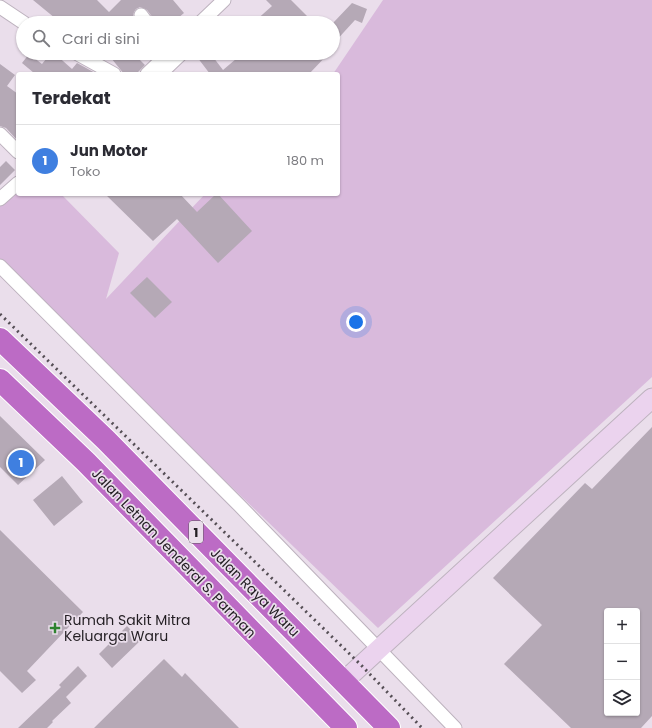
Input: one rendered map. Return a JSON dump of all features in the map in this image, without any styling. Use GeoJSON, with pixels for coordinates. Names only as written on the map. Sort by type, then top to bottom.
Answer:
{"type":"FeatureCollection","features":[{"type":"Feature","properties":{"kind":"highway","name":"Jalan Raya Waru"},"geometry":{"type":"LineString","coordinates":[[0,339],[106,440],[389,728]]}},
{"type":"Feature","properties":{"kind":"highway","name":"Jalan Letnan Jenderal S. Parman"},"geometry":{"type":"LineString","coordinates":[[0,380],[86,462],[346,728]]}},
{"type":"Feature","properties":{"kind":"highway"},"geometry":{"type":"LineString","coordinates":[[86,462],[88,451],[96,443],[106,440]]}},
{"type":"Feature","properties":{"kind":"street"},"geometry":{"type":"LineString","coordinates":[[207,16],[224,0]]}},
{"type":"Feature","properties":{"kind":"street"},"geometry":{"type":"LineString","coordinates":[[220,16],[235,0]]}},
{"type":"Feature","properties":{"kind":"street"},"geometry":{"type":"LineString","coordinates":[[0,7],[16,18]]}},
{"type":"Feature","properties":{"kind":"street"},"geometry":{"type":"LineString","coordinates":[[89,60],[110,72]]}},
{"type":"Feature","properties":{"kind":"street"},"geometry":{"type":"LineString","coordinates":[[150,72],[167,60]]}},
{"type":"Feature","properties":{"kind":"street"},"geometry":{"type":"LineString","coordinates":[[162,72],[170,60]]}},
{"type":"Feature","properties":{"kind":"street"},"geometry":{"type":"LineString","coordinates":[[0,134],[16,150]]}},
{"type":"Feature","properties":{"kind":"street"},"geometry":{"type":"LineString","coordinates":[[0,199],[16,186]]}},
{"type":"Feature","properties":{"kind":"street"},"geometry":{"type":"LineString","coordinates":[[0,205],[16,193]]}},
{"type":"Feature","properties":{"kind":"street"},"geometry":{"type":"LineString","coordinates":[[0,266],[239,505],[455,728]]}},
{"type":"Feature","properties":{"kind":"street"},"geometry":{"type":"LineString","coordinates":[[344,682],[652,398]]}},
{"type":"Feature","properties":{"kind":"shaded area"},"geometry":{"type":"Polygon","coordinates":[[[383,0],[652,0],[652,377],[378,628],[0,264],[0,206],[16,194],[16,196],[63,196],[119,253],[106,299],[203,196],[340,196],[340,72],[334,72],[383,0]]]}},
{"type":"Feature","properties":{"kind":"building"},"geometry":{"type":"Polygon","coordinates":[[[33,0],[97,0],[109,12],[121,0],[173,0],[184,13],[180,16],[152,16],[147,10],[140,7],[136,9],[133,16],[52,16],[33,0]]]}},
{"type":"Feature","properties":{"kind":"building"},"geometry":{"type":"Polygon","coordinates":[[[266,0],[291,0],[307,16],[261,16],[272,6],[266,0]]]}},
{"type":"Feature","properties":{"kind":"building"},"geometry":{"type":"Polygon","coordinates":[[[352,3],[367,9],[362,23],[355,20],[340,36],[340,16],[352,3]]]}},
{"type":"Feature","properties":{"kind":"building"},"geometry":{"type":"Polygon","coordinates":[[[24,60],[37,60],[42,64],[45,60],[62,60],[72,69],[77,63],[93,72],[33,72],[22,63],[24,60]]]}},
{"type":"Feature","properties":{"kind":"building"},"geometry":{"type":"Polygon","coordinates":[[[113,60],[140,60],[145,65],[138,72],[122,72],[113,60]]]}},
{"type":"Feature","properties":{"kind":"building"},"geometry":{"type":"Polygon","coordinates":[[[199,60],[215,60],[223,70],[235,60],[322,60],[311,72],[208,72],[199,60]]]}},
{"type":"Feature","properties":{"kind":"building"},"geometry":{"type":"Polygon","coordinates":[[[0,64],[15,75],[7,86],[16,93],[16,139],[6,128],[0,126],[0,64]]]}},
{"type":"Feature","properties":{"kind":"building"},"geometry":{"type":"Polygon","coordinates":[[[6,161],[15,170],[0,185],[0,167],[6,161]]]}},
{"type":"Feature","properties":{"kind":"building"},"geometry":{"type":"Polygon","coordinates":[[[107,196],[182,196],[197,212],[214,196],[220,196],[252,231],[218,263],[177,219],[153,241],[107,196]]]}},
{"type":"Feature","properties":{"kind":"building"},"geometry":{"type":"Polygon","coordinates":[[[147,277],[172,302],[155,318],[130,293],[147,277]]]}},
{"type":"Feature","properties":{"kind":"building"},"geometry":{"type":"Polygon","coordinates":[[[0,416],[45,460],[18,485],[0,467],[0,416]]]}},
{"type":"Feature","properties":{"kind":"building"},"geometry":{"type":"Polygon","coordinates":[[[652,427],[652,716],[641,728],[571,728],[504,664],[542,625],[493,578],[585,483],[592,489],[652,427]]]}},
{"type":"Feature","properties":{"kind":"building"},"geometry":{"type":"Polygon","coordinates":[[[62,476],[83,502],[54,526],[33,500],[62,476]]]}},
{"type":"Feature","properties":{"kind":"building"},"geometry":{"type":"Polygon","coordinates":[[[0,530],[83,612],[27,671],[36,680],[22,693],[0,671],[0,530]]]}},
{"type":"Feature","properties":{"kind":"building"},"geometry":{"type":"Polygon","coordinates":[[[127,626],[141,640],[112,668],[99,654],[127,626]]]}},
{"type":"Feature","properties":{"kind":"building"},"geometry":{"type":"Polygon","coordinates":[[[164,659],[182,677],[185,673],[239,728],[94,728],[164,659]]]}},
{"type":"Feature","properties":{"kind":"building"},"geometry":{"type":"Polygon","coordinates":[[[78,666],[87,676],[66,697],[71,703],[52,721],[53,722],[47,728],[18,728],[61,687],[59,685],[78,666]]]}},
{"type":"Feature","properties":{"kind":"railway"},"geometry":{"type":"LineString","coordinates":[[0,314],[361,665],[422,728]]}},
{"type":"Feature","properties":{"kind":"place","name":"Jun Motor"},"geometry":{"type":"Point","coordinates":[21,463]}},
{"type":"Feature","properties":{"kind":"place","name":"Rumah Sakit Mitra Keluarga Waru"},"geometry":{"type":"Point","coordinates":[55,628]}}]}
